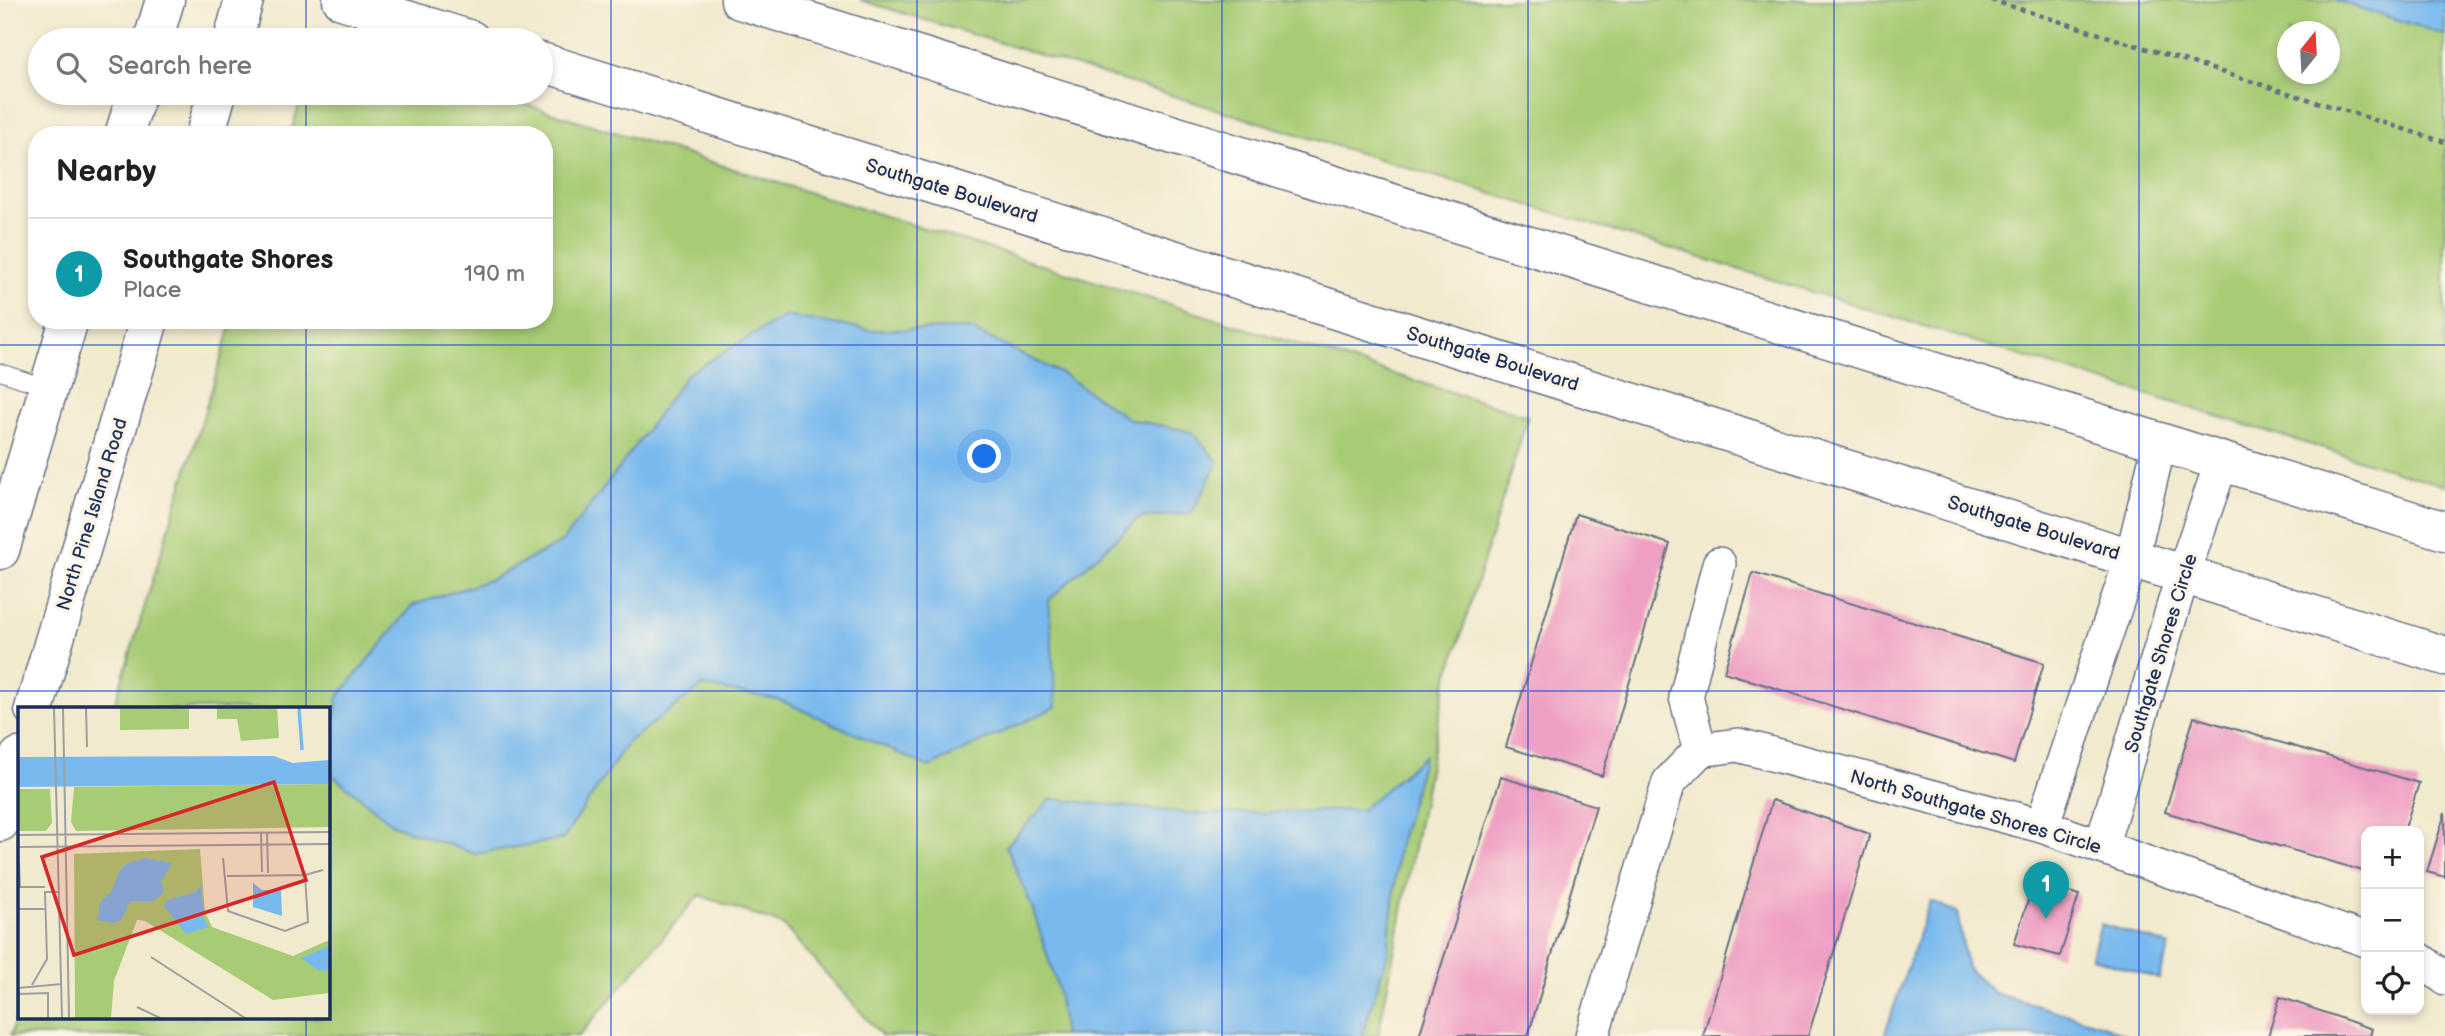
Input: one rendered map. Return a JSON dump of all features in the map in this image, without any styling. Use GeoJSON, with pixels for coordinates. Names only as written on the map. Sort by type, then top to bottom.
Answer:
{"type":"FeatureCollection","features":[{"type":"Feature","properties":{"kind":"main road"},"geometry":{"type":"LineString","coordinates":[[156,28],[164,0]]}},
{"type":"Feature","properties":{"kind":"main road"},"geometry":{"type":"LineString","coordinates":[[236,28],[244,0]]}},
{"type":"Feature","properties":{"kind":"main road"},"geometry":{"type":"LineString","coordinates":[[342,0],[432,28]]}},
{"type":"Feature","properties":{"kind":"main road"},"geometry":{"type":"LineString","coordinates":[[740,0],[2445,531]]}},
{"type":"Feature","properties":{"kind":"main road","name":"Southgate Boulevard"},"geometry":{"type":"LineString","coordinates":[[553,66],[2445,656]]}},
{"type":"Feature","properties":{"kind":"main road"},"geometry":{"type":"LineString","coordinates":[[127,126],[133,105]]}},
{"type":"Feature","properties":{"kind":"main road"},"geometry":{"type":"LineString","coordinates":[[208,126],[214,105]]}},
{"type":"Feature","properties":{"kind":"main road"},"geometry":{"type":"LineString","coordinates":[[0,550],[66,329]]}},
{"type":"Feature","properties":{"kind":"main road","name":"North Pine Island Road"},"geometry":{"type":"LineString","coordinates":[[35,707],[146,329]]}},
{"type":"Feature","properties":{"kind":"main road"},"geometry":{"type":"LineString","coordinates":[[0,822],[18,760]]}},
{"type":"Feature","properties":{"kind":"street"},"geometry":{"type":"LineString","coordinates":[[2042,826],[2133,557],[2160,441]]}},
{"type":"Feature","properties":{"kind":"street","name":"Southgate Shores Circle"},"geometry":{"type":"LineString","coordinates":[[2101,847],[2183,574],[2222,461]]}},
{"type":"Feature","properties":{"kind":"street"},"geometry":{"type":"LineString","coordinates":[[1592,1036],[1669,782],[1700,750],[1686,697],[1719,564]]}},
{"type":"Feature","properties":{"kind":"street","name":"North Southgate Shores Circle"},"geometry":{"type":"LineString","coordinates":[[1700,750],[1738,745],[2042,826],[2361,938]]}},
{"type":"Feature","properties":{"kind":"street"},"geometry":{"type":"LineString","coordinates":[[2424,963],[2445,978]]}},
{"type":"Feature","properties":{"kind":"lane"},"geometry":{"type":"LineString","coordinates":[[0,372],[48,388]]}},
{"type":"Feature","properties":{"kind":"path"},"geometry":{"type":"LineString","coordinates":[[1991,0],[2445,142]]}},
{"type":"Feature","properties":{"kind":"green space"},"geometry":{"type":"Polygon","coordinates":[[[860,0],[2335,0],[2445,35],[2445,486],[860,0]]]}},
{"type":"Feature","properties":{"kind":"green space"},"geometry":{"type":"Polygon","coordinates":[[[299,105],[528,105],[1528,416],[1445,687],[1378,1036],[882,1036],[783,925],[699,895],[579,1036],[10,1036],[18,1011],[18,1018],[329,1018],[329,707],[114,707],[230,329],[553,329],[553,126],[293,126],[299,105]]]}},
{"type":"Feature","properties":{"kind":"water"},"geometry":{"type":"Polygon","coordinates":[[[2335,0],[2445,0],[2445,35],[2335,0]]]}},
{"type":"Feature","properties":{"kind":"water"},"geometry":{"type":"Polygon","coordinates":[[[785,316],[870,330],[970,329],[1063,374],[1129,419],[1192,432],[1218,462],[1192,513],[1139,518],[1049,600],[1056,707],[929,767],[780,700],[703,686],[628,742],[563,839],[475,854],[395,826],[329,772],[338,697],[413,605],[492,579],[562,542],[687,374],[785,316]]]}},
{"type":"Feature","properties":{"kind":"water"},"geometry":{"type":"Polygon","coordinates":[[[1424,756],[1398,848],[1388,953],[1362,1036],[1064,1036],[1058,989],[1032,907],[1006,846],[1051,799],[1199,814],[1361,810],[1424,756]]]}},
{"type":"Feature","properties":{"kind":"water"},"geometry":{"type":"Polygon","coordinates":[[[1930,901],[1957,912],[1967,968],[1994,993],[2100,1024],[2128,1036],[1884,1036],[1930,901]]]}},
{"type":"Feature","properties":{"kind":"water"},"geometry":{"type":"Polygon","coordinates":[[[2101,924],[2170,946],[2159,979],[2091,957],[2101,924]]]}},
{"type":"Feature","properties":{"kind":"building"},"geometry":{"type":"Polygon","coordinates":[[[1576,514],[1670,544],[1602,776],[1506,747],[1576,514]]]}},
{"type":"Feature","properties":{"kind":"building"},"geometry":{"type":"Polygon","coordinates":[[[1753,573],[2044,663],[2014,763],[1724,672],[1753,573]]]}},
{"type":"Feature","properties":{"kind":"building"},"geometry":{"type":"Polygon","coordinates":[[[2194,717],[2419,783],[2406,826],[2361,826],[2361,871],[2165,812],[2194,717]]]}},
{"type":"Feature","properties":{"kind":"building"},"geometry":{"type":"Polygon","coordinates":[[[1501,777],[1596,806],[1528,1036],[1419,1036],[1501,777]]]}},
{"type":"Feature","properties":{"kind":"building"},"geometry":{"type":"Polygon","coordinates":[[[1772,800],[1870,834],[1808,1036],[1703,1036],[1772,800]]]}},
{"type":"Feature","properties":{"kind":"building"},"geometry":{"type":"Polygon","coordinates":[[[2445,813],[2445,877],[2427,872],[2445,813]]]}},
{"type":"Feature","properties":{"kind":"building"},"geometry":{"type":"Polygon","coordinates":[[[2034,882],[2079,895],[2060,956],[2014,944],[2034,882]]]}},
{"type":"Feature","properties":{"kind":"building"},"geometry":{"type":"Polygon","coordinates":[[[2280,997],[2372,1029],[2370,1036],[2268,1036],[2280,997]]]}},
{"type":"Feature","properties":{"kind":"place","name":"Southgate Shores"},"geometry":{"type":"Point","coordinates":[2046,919]}}]}
